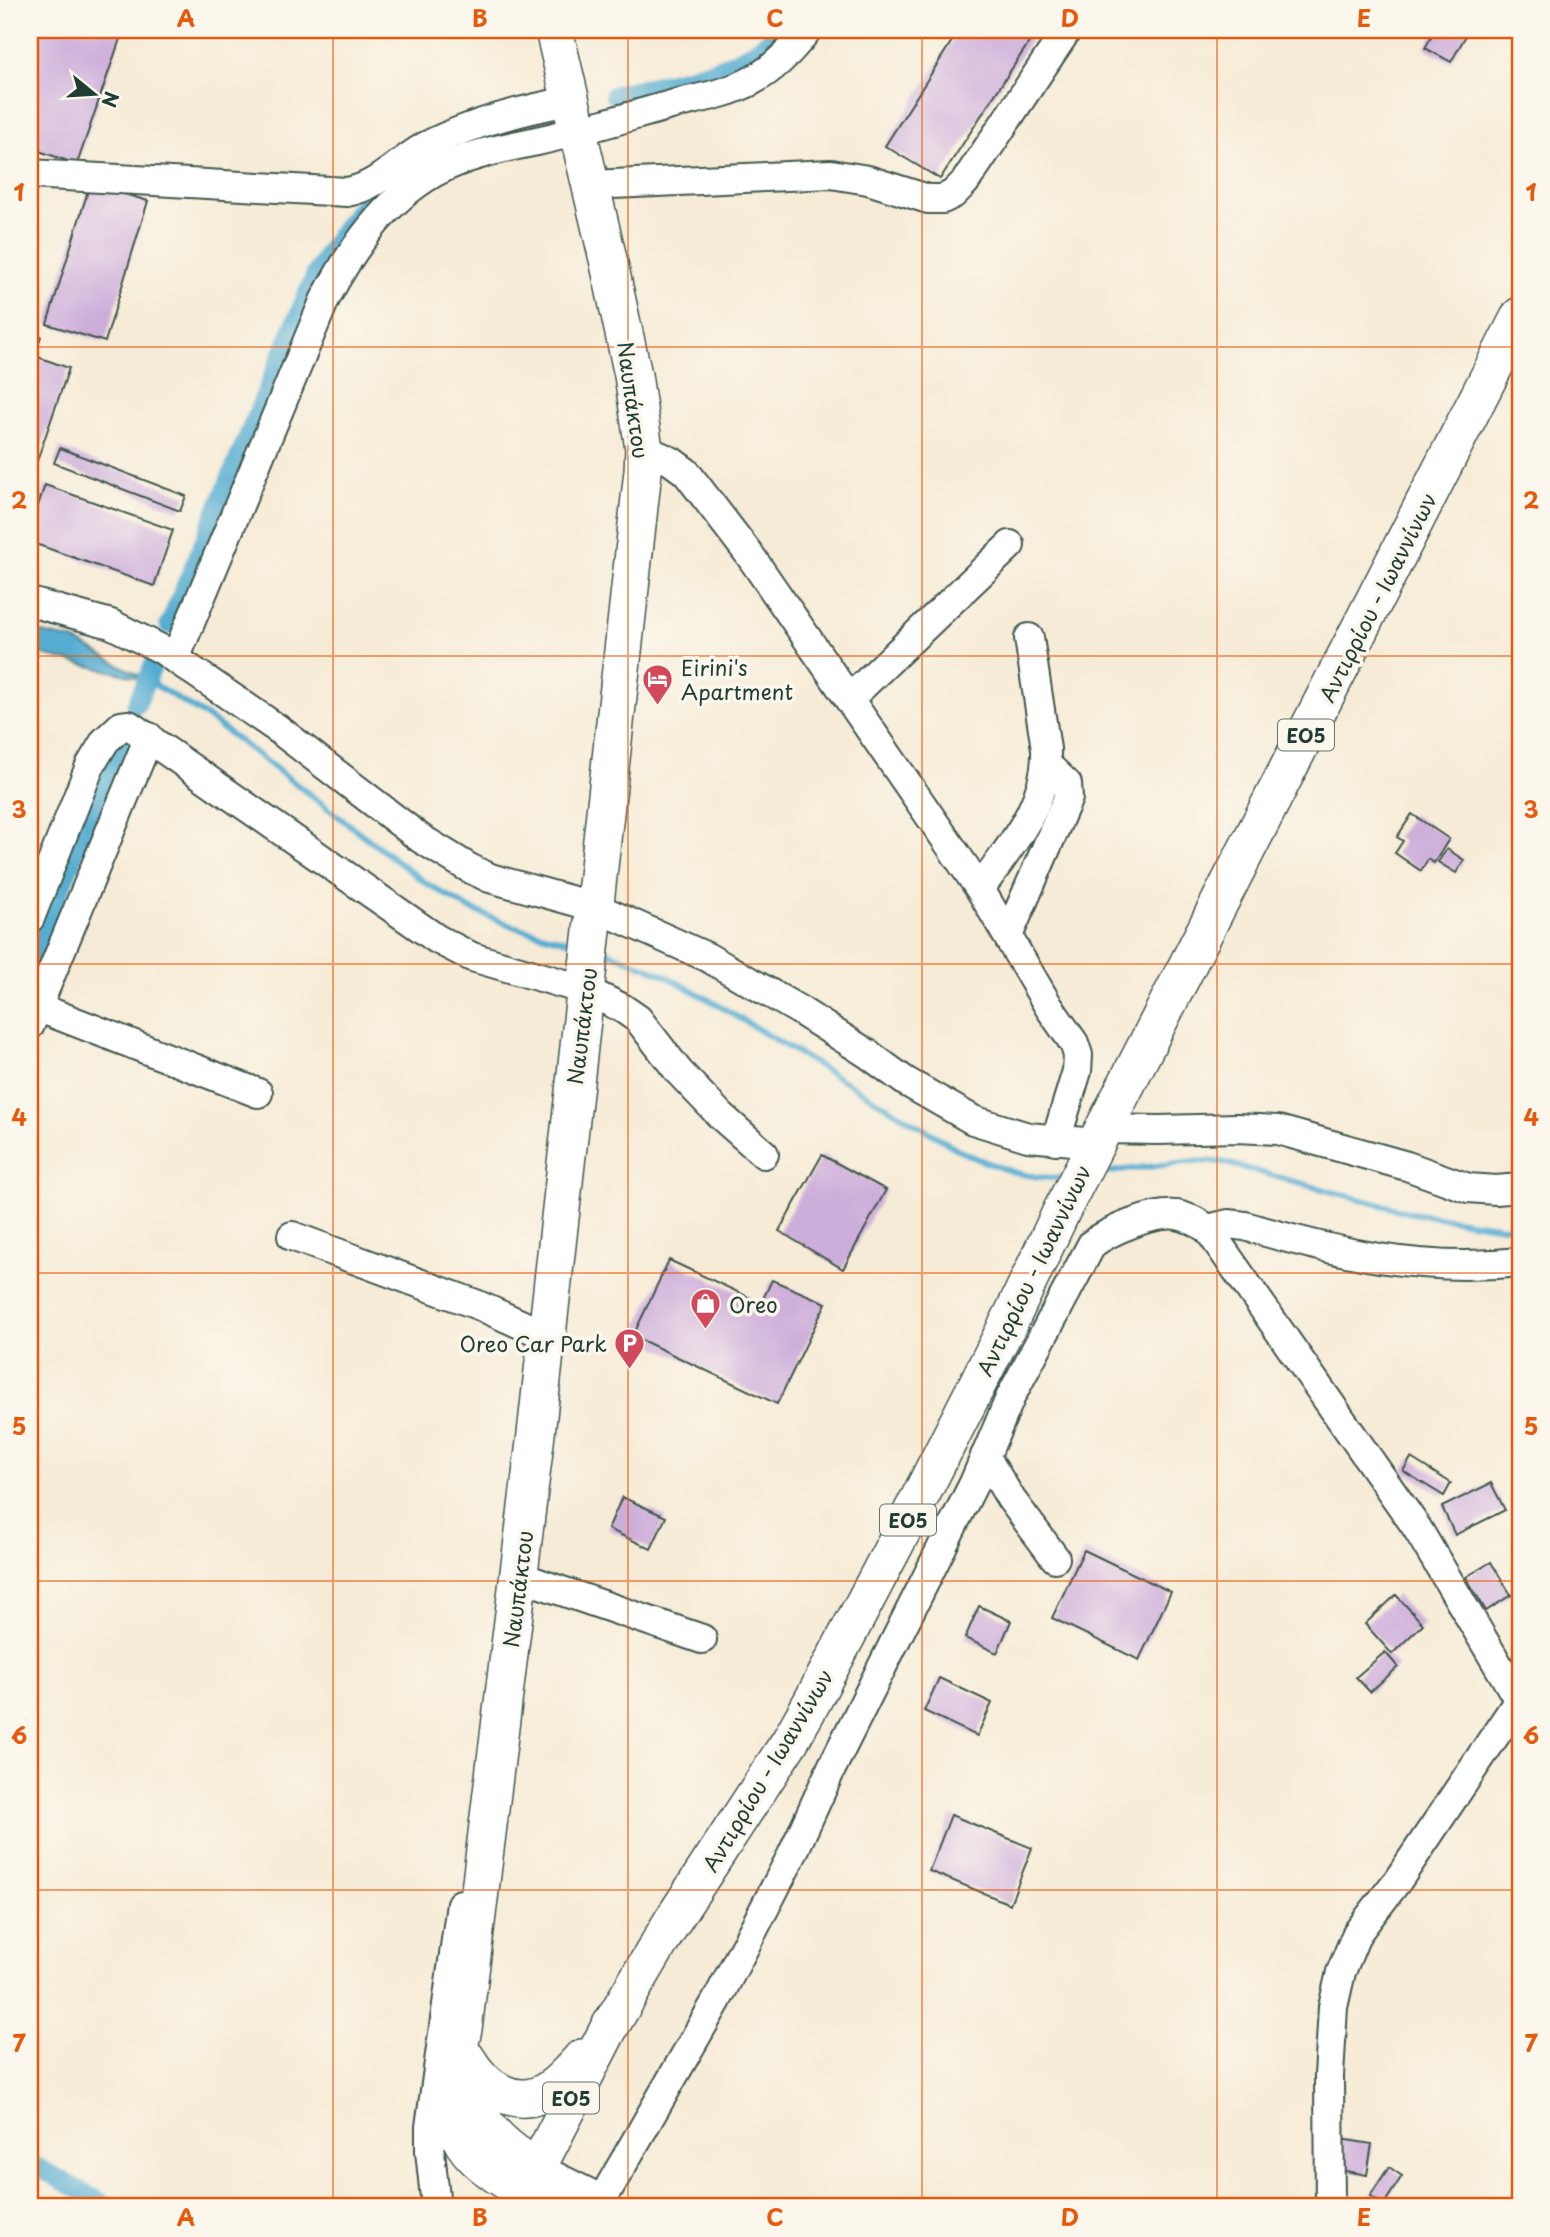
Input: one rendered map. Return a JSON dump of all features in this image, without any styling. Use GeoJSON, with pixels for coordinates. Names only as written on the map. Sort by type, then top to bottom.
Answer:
{"type":"FeatureCollection","features":[{"type":"Feature","properties":{"kind":"main road","name":"Ναυπάκτου"},"geometry":{"type":"LineString","coordinates":[[518,2193],[508,2148],[484,2124],[471,2093],[465,2044],[480,1885],[536,1434],[644,449],[633,374],[554,30]]}},
{"type":"Feature","properties":{"kind":"main road","name":"Αντιρρίου - Ιωαννίνων"},"geometry":{"type":"LineString","coordinates":[[518,2193],[608,2029],[673,1920],[807,1710],[867,1600],[1013,1314],[1058,1218],[1520,316]]}},
{"type":"Feature","properties":{"kind":"main road"},"geometry":{"type":"LineString","coordinates":[[465,2044],[476,2074],[496,2092],[522,2098],[537,2096],[550,2090],[608,2029]]}},
{"type":"Feature","properties":{"kind":"main road","name":"Ναυπάκτου"},"geometry":{"type":"LineString","coordinates":[[465,2044],[454,2070],[451,2105],[458,2134],[473,2158],[518,2193]]}},
{"type":"Feature","properties":{"kind":"street"},"geometry":{"type":"LineString","coordinates":[[175,659],[306,341],[344,263],[396,201],[435,172],[575,116],[735,88],[770,69],[796,45],[807,30]]}},
{"type":"Feature","properties":{"kind":"street"},"geometry":{"type":"LineString","coordinates":[[591,185],[831,174],[868,180],[928,199],[943,199],[953,194],[965,182],[1067,30]]}},
{"type":"Feature","properties":{"kind":"street"},"geometry":{"type":"LineString","coordinates":[[30,174],[348,192],[376,181],[407,157],[444,137],[515,113],[575,116]]}},
{"type":"Feature","properties":{"kind":"street"},"geometry":{"type":"LineString","coordinates":[[644,449],[671,461],[686,472],[748,554],[980,889],[1049,1007],[1074,1043],[1078,1052],[1077,1071],[1056,1140]]}},
{"type":"Feature","properties":{"kind":"street"},"geometry":{"type":"LineString","coordinates":[[849,699],[1010,545]]}},
{"type":"Feature","properties":{"kind":"street"},"geometry":{"type":"LineString","coordinates":[[30,602],[110,624],[149,642],[278,729],[446,856],[490,878],[707,957],[799,1010],[958,1113],[1028,1137],[1056,1140],[1097,1142],[1158,1130],[1278,1130],[1407,1167],[1468,1188],[1520,1188]]}},
{"type":"Feature","properties":{"kind":"street"},"geometry":{"type":"LineString","coordinates":[[980,889],[1030,816],[1042,789],[1047,765],[1029,638]]}},
{"type":"Feature","properties":{"kind":"street"},"geometry":{"type":"LineString","coordinates":[[30,918],[90,766],[105,741],[125,724],[149,737],[438,939],[472,957],[587,977],[638,1019],[688,1081],[743,1138],[764,1154]]}},
{"type":"Feature","properties":{"kind":"street"},"geometry":{"type":"LineString","coordinates":[[149,737],[33,1016],[258,1093]]}},
{"type":"Feature","properties":{"kind":"street"},"geometry":{"type":"LineString","coordinates":[[1008,936],[1068,798],[1067,784],[1047,765]]}},
{"type":"Feature","properties":{"kind":"street"},"geometry":{"type":"LineString","coordinates":[[518,2193],[601,2204],[717,2000],[974,1483],[1011,1396],[1093,1244],[1114,1230],[1167,1215],[1185,1217],[1208,1229],[1417,1528],[1520,1701],[1398,1880],[1357,1933],[1341,1972],[1333,2007],[1329,2076],[1330,2207]]}},
{"type":"Feature","properties":{"kind":"street"},"geometry":{"type":"LineString","coordinates":[[1058,1218],[1093,1244]]}},
{"type":"Feature","properties":{"kind":"street"},"geometry":{"type":"LineString","coordinates":[[1208,1229],[1228,1224],[1245,1226],[1357,1256],[1413,1263],[1457,1266],[1520,1262]]}},
{"type":"Feature","properties":{"kind":"street"},"geometry":{"type":"LineString","coordinates":[[292,1236],[478,1305],[545,1335]]}},
{"type":"Feature","properties":{"kind":"street"},"geometry":{"type":"LineString","coordinates":[[985,1456],[1055,1558]]}},
{"type":"Feature","properties":{"kind":"street"},"geometry":{"type":"LineString","coordinates":[[518,1576],[702,1639]]}},
{"type":"Feature","properties":{"kind":"street"},"geometry":{"type":"LineString","coordinates":[[436,2207],[430,2151],[433,2099],[459,1912],[465,1896],[480,1885]]}},
{"type":"Feature","properties":{"kind":"street"},"geometry":{"type":"LineString","coordinates":[[518,2193],[556,2207]]}},
{"type":"Feature","properties":{"kind":"water"},"geometry":{"type":"Polygon","coordinates":[[[30,630],[74,640],[147,680],[30,652],[30,630]]]}},
{"type":"Feature","properties":{"kind":"building"},"geometry":{"type":"Polygon","coordinates":[[[30,30],[123,30],[77,164],[30,148],[30,30]]]}},
{"type":"Feature","properties":{"kind":"building"},"geometry":{"type":"Polygon","coordinates":[[[959,30],[1037,30],[940,179],[885,146],[959,30]]]}},
{"type":"Feature","properties":{"kind":"building"},"geometry":{"type":"Polygon","coordinates":[[[1435,30],[1469,30],[1451,62],[1425,48],[1435,30]]]}},
{"type":"Feature","properties":{"kind":"building"},"geometry":{"type":"Polygon","coordinates":[[[90,184],[148,201],[105,342],[47,324],[90,184]]]}},
{"type":"Feature","properties":{"kind":"building"},"geometry":{"type":"Polygon","coordinates":[[[30,333],[41,336],[35,356],[69,368],[30,481],[30,333]]]}},
{"type":"Feature","properties":{"kind":"building"},"geometry":{"type":"Polygon","coordinates":[[[60,448],[186,496],[180,511],[54,463],[60,448]]]}},
{"type":"Feature","properties":{"kind":"building"},"geometry":{"type":"Polygon","coordinates":[[[45,485],[173,530],[154,586],[30,542],[30,529],[45,485]]]}},
{"type":"Feature","properties":{"kind":"building"},"geometry":{"type":"Polygon","coordinates":[[[1412,814],[1449,839],[1434,863],[1428,859],[1421,871],[1395,853],[1403,841],[1397,837],[1412,814]]]}},
{"type":"Feature","properties":{"kind":"building"},"geometry":{"type":"Polygon","coordinates":[[[1447,849],[1464,860],[1456,873],[1438,862],[1447,849]]]}},
{"type":"Feature","properties":{"kind":"building"},"geometry":{"type":"Polygon","coordinates":[[[822,1155],[886,1190],[843,1269],[779,1231],[822,1155]]]}},
{"type":"Feature","properties":{"kind":"building"},"geometry":{"type":"Polygon","coordinates":[[[669,1260],[761,1303],[772,1280],[826,1303],[777,1404],[633,1336],[669,1260]]]}},
{"type":"Feature","properties":{"kind":"building"},"geometry":{"type":"Polygon","coordinates":[[[1411,1458],[1451,1483],[1444,1496],[1403,1471],[1411,1458]]]}},
{"type":"Feature","properties":{"kind":"building"},"geometry":{"type":"Polygon","coordinates":[[[1491,1483],[1505,1510],[1455,1535],[1442,1507],[1491,1483]]]}},
{"type":"Feature","properties":{"kind":"building"},"geometry":{"type":"Polygon","coordinates":[[[622,1497],[666,1517],[651,1549],[608,1529],[622,1497]]]}},
{"type":"Feature","properties":{"kind":"building"},"geometry":{"type":"Polygon","coordinates":[[[1084,1550],[1171,1592],[1139,1660],[1052,1618],[1084,1550]]]}},
{"type":"Feature","properties":{"kind":"building"},"geometry":{"type":"Polygon","coordinates":[[[1491,1562],[1511,1595],[1486,1611],[1466,1577],[1491,1562]]]}},
{"type":"Feature","properties":{"kind":"building"},"geometry":{"type":"Polygon","coordinates":[[[1396,1595],[1423,1624],[1392,1654],[1365,1624],[1396,1595]]]}},
{"type":"Feature","properties":{"kind":"building"},"geometry":{"type":"Polygon","coordinates":[[[979,1606],[1011,1621],[997,1653],[965,1638],[979,1606]]]}},
{"type":"Feature","properties":{"kind":"building"},"geometry":{"type":"Polygon","coordinates":[[[1385,1652],[1398,1667],[1370,1692],[1356,1677],[1385,1652]]]}},
{"type":"Feature","properties":{"kind":"building"},"geometry":{"type":"Polygon","coordinates":[[[939,1678],[992,1703],[977,1736],[924,1711],[939,1678]]]}},
{"type":"Feature","properties":{"kind":"building"},"geometry":{"type":"Polygon","coordinates":[[[951,1815],[1032,1848],[1010,1904],[929,1871],[951,1815]]]}},
{"type":"Feature","properties":{"kind":"building"},"geometry":{"type":"Polygon","coordinates":[[[1340,2139],[1372,2144],[1367,2175],[1335,2169],[1340,2139]]]}},
{"type":"Feature","properties":{"kind":"building"},"geometry":{"type":"Polygon","coordinates":[[[1389,2167],[1402,2176],[1384,2204],[1370,2196],[1389,2167]]]}},
{"type":"Feature","properties":{"kind":"waterway"},"geometry":{"type":"LineString","coordinates":[[614,95],[724,66],[763,45],[780,30]]}},
{"type":"Feature","properties":{"kind":"waterway"},"geometry":{"type":"LineString","coordinates":[[169,625],[315,275],[346,226],[385,183]]}},
{"type":"Feature","properties":{"kind":"waterway"},"geometry":{"type":"LineString","coordinates":[[136,705],[156,659]]}},
{"type":"Feature","properties":{"kind":"waterway"},"geometry":{"type":"LineString","coordinates":[[147,680],[209,718],[426,883],[468,908],[515,927],[579,944]]}},
{"type":"Feature","properties":{"kind":"waterway"},"geometry":{"type":"LineString","coordinates":[[30,962],[123,739]]}},
{"type":"Feature","properties":{"kind":"waterway"},"geometry":{"type":"LineString","coordinates":[[603,950],[662,974],[706,998],[964,1153],[1026,1175],[1066,1177]]}},
{"type":"Feature","properties":{"kind":"waterway"},"geometry":{"type":"LineString","coordinates":[[1094,1174],[1194,1161],[1222,1162],[1411,1213],[1503,1227],[1520,1224]]}},
{"type":"Feature","properties":{"kind":"waterway"},"geometry":{"type":"LineString","coordinates":[[30,2163],[110,2207]]}},
{"type":"Feature","properties":{"kind":"place","name":"Eirini's Apartment"},"geometry":{"type":"Point","coordinates":[658,706]}},
{"type":"Feature","properties":{"kind":"place","name":"Oreo"},"geometry":{"type":"Point","coordinates":[706,1331]}},
{"type":"Feature","properties":{"kind":"place","name":"Oreo Car Park"},"geometry":{"type":"Point","coordinates":[630,1370]}}]}
